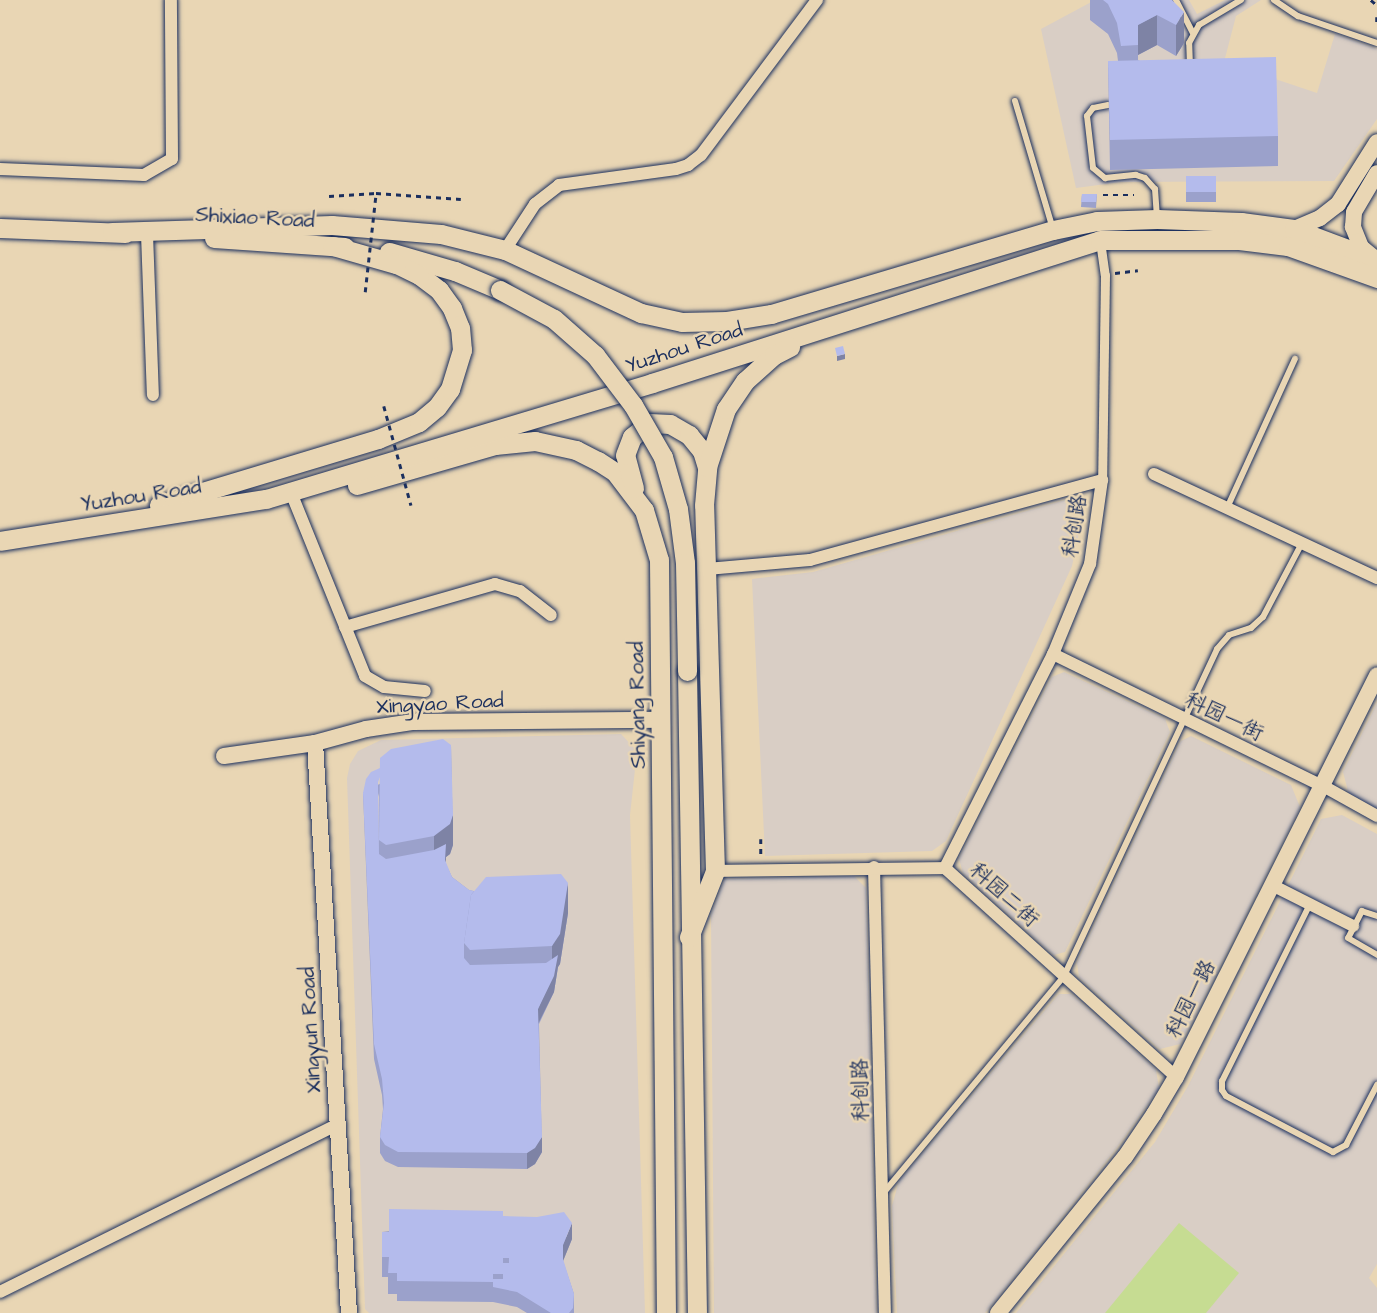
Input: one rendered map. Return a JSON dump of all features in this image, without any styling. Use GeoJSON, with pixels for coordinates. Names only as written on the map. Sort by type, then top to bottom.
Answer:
{"type":"FeatureCollection","features":[{"type":"Feature","properties":{"kind":"main road","name":"Yuzhou Road"},"geometry":{"type":"LineString","coordinates":[[112,232],[332,225],[441,234],[505,250],[641,313],[682,322],[727,321],[771,314],[1053,230],[1097,221],[1157,219],[1241,222],[1294,229],[1377,266]]}},
{"type":"Feature","properties":{"kind":"main road","name":"Shixiao Road"},"geometry":{"type":"LineString","coordinates":[[0,228],[147,234],[333,246],[403,254],[500,290],[554,319],[595,355],[633,405],[663,457],[678,509],[685,563],[689,937]]}},
{"type":"Feature","properties":{"kind":"main road","name":"Yuzhou Road"},"geometry":{"type":"LineString","coordinates":[[0,541],[266,499],[1100,240],[1239,240],[1289,246],[1377,266]]}},
{"type":"Feature","properties":{"kind":"main road"},"geometry":{"type":"LineString","coordinates":[[71,530],[262,476],[378,439],[419,422],[437,407],[450,389],[462,350],[460,328],[452,308],[439,290],[419,275],[396,264],[333,246]]}},
{"type":"Feature","properties":{"kind":"main road"},"geometry":{"type":"LineString","coordinates":[[697,1313],[689,937],[715,871],[706,467],[726,409],[745,381],[774,355],[827,326]]}},
{"type":"Feature","properties":{"kind":"main road"},"geometry":{"type":"LineString","coordinates":[[644,510],[626,466],[628,446],[639,429],[658,422],[679,428],[696,442],[706,467]]}},
{"type":"Feature","properties":{"kind":"main road","name":"Shiyang Road"},"geometry":{"type":"LineString","coordinates":[[266,499],[359,485],[495,445],[535,441],[576,450],[598,461],[615,472],[644,510],[659,560],[666,1313]]}},
{"type":"Feature","properties":{"kind":"street"},"geometry":{"type":"LineString","coordinates":[[0,169],[144,175],[172,159],[171,0]]}},
{"type":"Feature","properties":{"kind":"street"},"geometry":{"type":"LineString","coordinates":[[505,250],[535,204],[559,185],[688,165],[701,155],[817,0]]}},
{"type":"Feature","properties":{"kind":"street"},"geometry":{"type":"LineString","coordinates":[[1294,229],[1320,218],[1338,204],[1377,142]]}},
{"type":"Feature","properties":{"kind":"street"},"geometry":{"type":"LineString","coordinates":[[1377,173],[1354,212],[1355,236],[1377,266]]}},
{"type":"Feature","properties":{"kind":"street"},"geometry":{"type":"LineString","coordinates":[[1338,204],[1343,214],[1354,212]]}},
{"type":"Feature","properties":{"kind":"street"},"geometry":{"type":"LineString","coordinates":[[147,234],[153,395]]}},
{"type":"Feature","properties":{"kind":"street"},"geometry":{"type":"LineString","coordinates":[[1100,240],[1105,275],[1102,480]]}},
{"type":"Feature","properties":{"kind":"street"},"geometry":{"type":"LineString","coordinates":[[1154,474],[1377,578]]}},
{"type":"Feature","properties":{"kind":"street","name":"科创路"},"geometry":{"type":"LineString","coordinates":[[707,569],[810,560],[1102,480],[1090,564],[1053,654],[945,868]]}},
{"type":"Feature","properties":{"kind":"street"},"geometry":{"type":"LineString","coordinates":[[292,495],[365,676],[384,687],[425,691]]}},
{"type":"Feature","properties":{"kind":"street"},"geometry":{"type":"LineString","coordinates":[[345,627],[495,584],[520,591],[551,615]]}},
{"type":"Feature","properties":{"kind":"street","name":"科园一街"},"geometry":{"type":"LineString","coordinates":[[1053,654],[1323,786],[1377,817]]}},
{"type":"Feature","properties":{"kind":"street","name":"科园一路"},"geometry":{"type":"LineString","coordinates":[[999,1313],[1125,1157],[1176,1077],[1377,676]]}},
{"type":"Feature","properties":{"kind":"street","name":"Xingyao Road"},"geometry":{"type":"LineString","coordinates":[[224,756],[315,744],[366,729],[413,722],[661,720]]}},
{"type":"Feature","properties":{"kind":"street","name":"Xingyun Road"},"geometry":{"type":"LineString","coordinates":[[315,744],[349,1313]]}},
{"type":"Feature","properties":{"kind":"street","name":"科创路"},"geometry":{"type":"LineString","coordinates":[[874,867],[885,1313]]}},
{"type":"Feature","properties":{"kind":"street","name":"科园二街"},"geometry":{"type":"LineString","coordinates":[[715,871],[945,868],[1176,1077]]}},
{"type":"Feature","properties":{"kind":"street"},"geometry":{"type":"LineString","coordinates":[[1272,885],[1353,926]]}},
{"type":"Feature","properties":{"kind":"street"},"geometry":{"type":"LineString","coordinates":[[0,1292],[337,1125]]}},
{"type":"Feature","properties":{"kind":"lane"},"geometry":{"type":"LineString","coordinates":[[1176,0],[1193,33]]}},
{"type":"Feature","properties":{"kind":"lane"},"geometry":{"type":"LineString","coordinates":[[1191,80],[1188,52],[1193,33],[1207,18],[1241,0]]}},
{"type":"Feature","properties":{"kind":"lane"},"geometry":{"type":"LineString","coordinates":[[1274,0],[1298,16],[1377,43]]}},
{"type":"Feature","properties":{"kind":"lane"},"geometry":{"type":"LineString","coordinates":[[1015,101],[1053,230]]}},
{"type":"Feature","properties":{"kind":"lane"},"geometry":{"type":"LineString","coordinates":[[1108,105],[1093,108],[1087,116],[1093,168],[1105,178],[1136,175],[1145,178],[1155,189],[1157,219]]}},
{"type":"Feature","properties":{"kind":"lane"},"geometry":{"type":"LineString","coordinates":[[1227,509],[1295,359]]}},
{"type":"Feature","properties":{"kind":"lane"},"geometry":{"type":"LineString","coordinates":[[882,1194],[1064,976],[1217,649],[1229,635],[1251,628],[1263,617],[1302,544]]}},
{"type":"Feature","properties":{"kind":"lane"},"geometry":{"type":"LineString","coordinates":[[1310,904],[1222,1081],[1222,1090],[1226,1097],[1333,1152],[1346,1145],[1377,1085]]}},
{"type":"Feature","properties":{"kind":"lane"},"geometry":{"type":"LineString","coordinates":[[1377,916],[1362,911],[1349,933],[1351,942],[1377,955]]}},
{"type":"Feature","properties":{"kind":"path"},"geometry":{"type":"LineString","coordinates":[[1371,0],[1377,5]]}},
{"type":"Feature","properties":{"kind":"path"},"geometry":{"type":"LineString","coordinates":[[1377,18],[1377,23]]}},
{"type":"Feature","properties":{"kind":"path"},"geometry":{"type":"LineString","coordinates":[[329,196],[376,193],[461,199]]}},
{"type":"Feature","properties":{"kind":"path"},"geometry":{"type":"LineString","coordinates":[[365,292],[376,193]]}},
{"type":"Feature","properties":{"kind":"path"},"geometry":{"type":"LineString","coordinates":[[1103,195],[1134,195]]}},
{"type":"Feature","properties":{"kind":"path"},"geometry":{"type":"LineString","coordinates":[[1125,271],[1138,270]]}},
{"type":"Feature","properties":{"kind":"path"},"geometry":{"type":"LineString","coordinates":[[384,406],[411,505]]}},
{"type":"Feature","properties":{"kind":"path"},"geometry":{"type":"LineString","coordinates":[[761,839],[761,869]]}},
{"type":"Feature","properties":{"kind":"shaded area"},"geometry":{"type":"Polygon","coordinates":[[[1095,0],[1189,0],[1197,14],[1225,0],[1261,0],[1236,16],[1224,62],[1317,93],[1335,34],[1377,49],[1377,119],[1334,181],[1121,182],[1076,188],[1041,29],[1095,0]]]}},
{"type":"Feature","properties":{"kind":"shaded area"},"geometry":{"type":"Polygon","coordinates":[[[1076,497],[1080,528],[1072,566],[946,841],[932,851],[765,856],[752,579],[813,572],[1076,497]]]}},
{"type":"Feature","properties":{"kind":"shaded area"},"geometry":{"type":"Polygon","coordinates":[[[1064,672],[1165,719],[1170,732],[1065,952],[1054,955],[963,873],[959,859],[1052,677],[1064,672]]]}},
{"type":"Feature","properties":{"kind":"shaded area"},"geometry":{"type":"Polygon","coordinates":[[[1377,703],[1377,811],[1349,795],[1343,772],[1377,703]]]}},
{"type":"Feature","properties":{"kind":"shaded area"},"geometry":{"type":"Polygon","coordinates":[[[621,734],[637,751],[630,815],[645,1313],[369,1313],[365,1309],[347,778],[350,764],[358,751],[381,740],[621,734]]]}},
{"type":"Feature","properties":{"kind":"shaded area"},"geometry":{"type":"Polygon","coordinates":[[[1191,736],[1291,785],[1300,807],[1180,1044],[1160,1049],[1079,977],[1077,963],[1181,741],[1191,736]]]}},
{"type":"Feature","properties":{"kind":"shaded area"},"geometry":{"type":"Polygon","coordinates":[[[1342,815],[1377,834],[1377,1264],[1369,1278],[1377,1288],[1377,1313],[1016,1313],[1155,1142],[1188,1086],[1321,819],[1342,815]]]}},
{"type":"Feature","properties":{"kind":"shaded area"},"geometry":{"type":"Polygon","coordinates":[[[854,876],[866,888],[876,1313],[714,1313],[711,915],[725,879],[854,876]]]}},
{"type":"Feature","properties":{"kind":"shaded area"},"geometry":{"type":"Polygon","coordinates":[[[1059,994],[1071,994],[1156,1070],[1159,1088],[1115,1150],[985,1313],[897,1313],[892,1206],[899,1181],[1059,994]]]}},
{"type":"Feature","properties":{"kind":"green space"},"geometry":{"type":"Polygon","coordinates":[[[1179,1223],[1239,1273],[1206,1313],[1105,1313],[1179,1223]]]}},
{"type":"Feature","properties":{"kind":"building"},"geometry":{"type":"Polygon","coordinates":[[[1103,0],[1172,0],[1184,12],[1176,25],[1157,15],[1138,25],[1138,45],[1121,46],[1117,23],[1108,4],[1103,0]]]}},
{"type":"Feature","properties":{"kind":"building"},"geometry":{"type":"Polygon","coordinates":[[[1276,57],[1278,136],[1110,140],[1108,61],[1276,57]]]}},
{"type":"Feature","properties":{"kind":"building"},"geometry":{"type":"Polygon","coordinates":[[[1186,176],[1216,176],[1216,192],[1186,192],[1186,176]]]}},
{"type":"Feature","properties":{"kind":"building"},"geometry":{"type":"Polygon","coordinates":[[[1082,194],[1097,194],[1096,202],[1081,202],[1082,194]]]}},
{"type":"Feature","properties":{"kind":"building"},"geometry":{"type":"Polygon","coordinates":[[[843,346],[845,354],[837,356],[835,348],[843,346]]]}},
{"type":"Feature","properties":{"kind":"building"},"geometry":{"type":"Polygon","coordinates":[[[443,739],[451,745],[453,815],[450,824],[434,836],[386,845],[379,840],[380,758],[391,749],[443,739]]]}},
{"type":"Feature","properties":{"kind":"building"},"geometry":{"type":"Polygon","coordinates":[[[380,768],[379,854],[386,859],[434,850],[446,844],[445,860],[452,877],[474,891],[471,895],[464,943],[464,958],[470,965],[546,963],[558,955],[554,976],[538,1009],[542,1137],[535,1148],[527,1153],[398,1152],[385,1145],[380,1137],[384,1103],[374,1044],[363,793],[366,779],[371,772],[380,768]]]}},
{"type":"Feature","properties":{"kind":"building"},"geometry":{"type":"Polygon","coordinates":[[[561,874],[568,883],[560,934],[552,946],[470,950],[464,943],[471,895],[486,877],[561,874]]]}},
{"type":"Feature","properties":{"kind":"building"},"geometry":{"type":"Polygon","coordinates":[[[389,1209],[503,1211],[503,1233],[509,1233],[509,1258],[503,1258],[503,1274],[493,1274],[493,1282],[397,1281],[397,1273],[388,1273],[389,1257],[382,1257],[382,1232],[389,1232],[389,1209]]]}},
{"type":"Feature","properties":{"kind":"building"},"geometry":{"type":"Polygon","coordinates":[[[564,1212],[572,1223],[563,1245],[563,1259],[574,1294],[573,1308],[569,1313],[551,1313],[517,1292],[493,1287],[493,1279],[503,1279],[503,1263],[509,1263],[509,1233],[503,1233],[503,1216],[537,1217],[564,1212]]]}}]}
